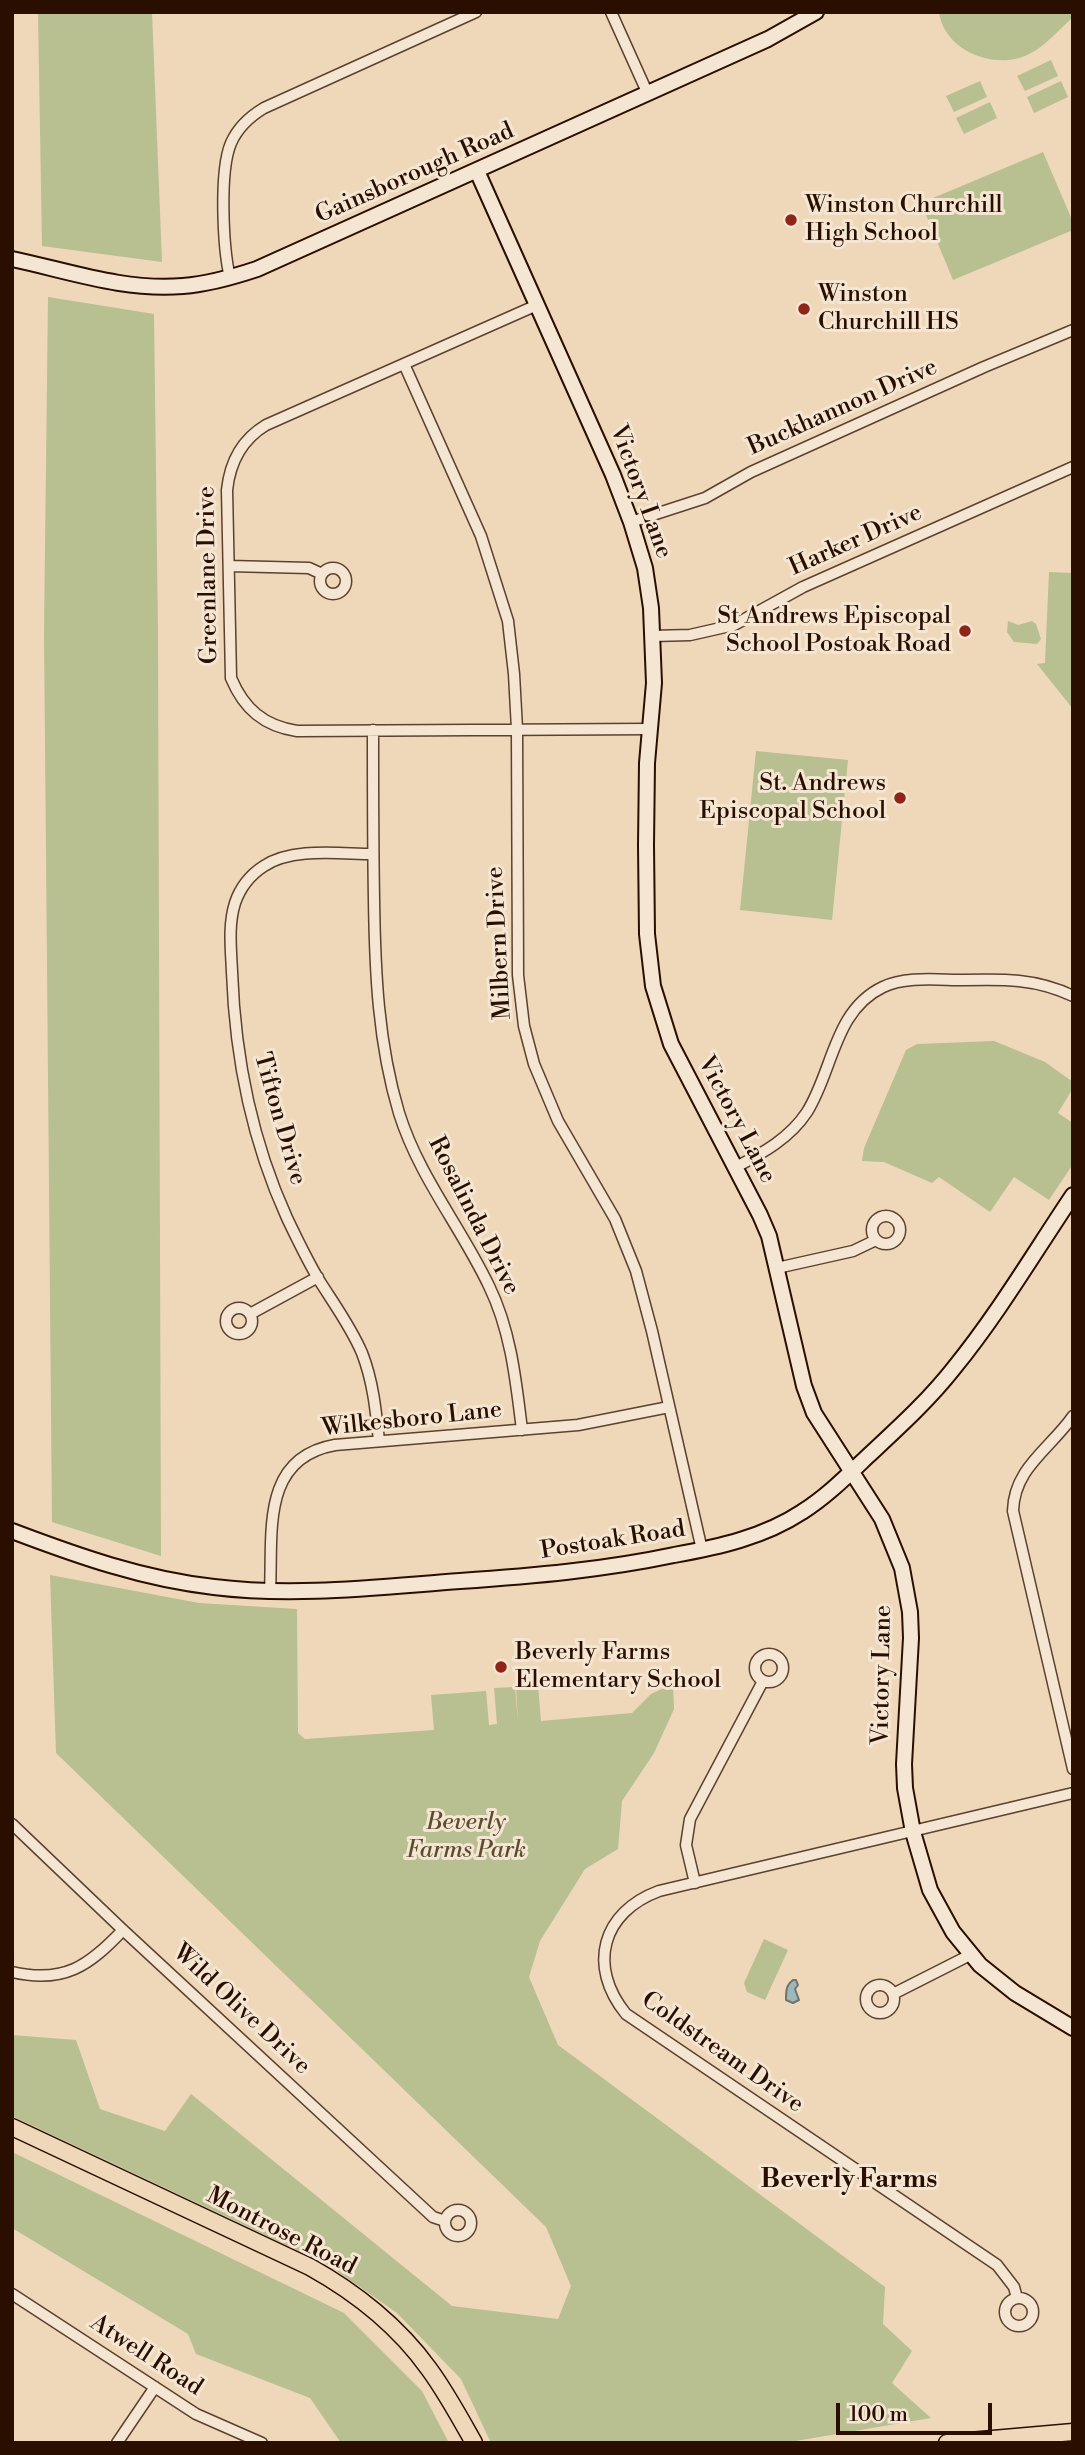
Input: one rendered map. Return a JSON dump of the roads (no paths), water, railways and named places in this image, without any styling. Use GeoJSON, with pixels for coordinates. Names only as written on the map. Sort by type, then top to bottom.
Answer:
{"type":"FeatureCollection","features":[{"type":"Feature","properties":{"kind":"main road","name":"Montrose Road"},"geometry":{"type":"LineString","coordinates":[[12,2127],[338,2283],[365,2303],[429,2368],[474,2443]]}},
{"type":"Feature","properties":{"kind":"main road"},"geometry":{"type":"LineString","coordinates":[[947,2443],[1073,2432]]}},
{"type":"Feature","properties":{"kind":"street"},"geometry":{"type":"LineString","coordinates":[[230,278],[226,259],[225,168],[231,142],[246,120],[270,105],[476,12]]}},
{"type":"Feature","properties":{"kind":"street"},"geometry":{"type":"LineString","coordinates":[[611,12],[648,92]]}},
{"type":"Feature","properties":{"kind":"street","name":"Gainsborough Road"},"geometry":{"type":"LineString","coordinates":[[12,259],[125,285],[183,286],[230,278],[288,256],[768,39],[816,12]]}},
{"type":"Feature","properties":{"kind":"street","name":"Victory Lane"},"geometry":{"type":"LineString","coordinates":[[477,171],[613,475],[631,522],[647,579],[653,636],[646,797],[647,913],[653,986],[671,1044],[765,1226],[809,1401],[819,1423],[875,1507],[888,1532],[906,1588],[911,1638],[905,1788],[913,1832],[930,1890],[953,1932],[970,1955],[1002,1984],[1073,2028]]}},
{"type":"Feature","properties":{"kind":"street","name":"Greenlane Drive"},"geometry":{"type":"LineString","coordinates":[[537,305],[266,425],[242,446],[233,462],[228,483],[230,670],[235,687],[249,709],[266,723],[284,729],[649,729]]}},
{"type":"Feature","properties":{"kind":"street","name":"Buckhannon Drive"},"geometry":{"type":"LineString","coordinates":[[631,522],[705,498],[751,472],[1004,358],[1073,330]]}},
{"type":"Feature","properties":{"kind":"street","name":"Milbern Drive"},"geometry":{"type":"LineString","coordinates":[[404,364],[481,536],[508,621],[513,655],[517,729],[518,965],[524,1026],[534,1064],[550,1104],[615,1219],[630,1255],[649,1317],[702,1550]]}},
{"type":"Feature","properties":{"kind":"street","name":"Harker Drive"},"geometry":{"type":"LineString","coordinates":[[653,636],[690,635],[734,625],[800,588],[1073,467]]}},
{"type":"Feature","properties":{"kind":"street"},"geometry":{"type":"LineString","coordinates":[[229,566],[309,568],[322,574]]}},
{"type":"Feature","properties":{"kind":"street","name":"Rosalinda Drive"},"geometry":{"type":"LineString","coordinates":[[373,730],[377,1010],[391,1085],[422,1171],[473,1256],[497,1305],[513,1364],[522,1430]]}},
{"type":"Feature","properties":{"kind":"street","name":"Tifton Drive"},"geometry":{"type":"LineString","coordinates":[[373,854],[297,856],[278,859],[265,865],[239,892],[232,916],[231,956],[236,1033],[253,1120],[287,1217],[361,1352],[375,1401],[379,1441]]}},
{"type":"Feature","properties":{"kind":"street"},"geometry":{"type":"LineString","coordinates":[[736,1167],[779,1142],[801,1120],[815,1098],[850,1013],[869,995],[884,986],[904,981],[1012,978],[1046,985],[1073,996]]}},
{"type":"Feature","properties":{"kind":"street","name":"Postoak Road"},"geometry":{"type":"LineString","coordinates":[[12,1531],[75,1555],[161,1578],[214,1587],[270,1591],[383,1587],[564,1574],[652,1561],[759,1534],[782,1524],[819,1500],[914,1413],[954,1368],[1073,1195]]}},
{"type":"Feature","properties":{"kind":"street"},"geometry":{"type":"LineString","coordinates":[[777,1268],[853,1251],[876,1240]]}},
{"type":"Feature","properties":{"kind":"street"},"geometry":{"type":"LineString","coordinates":[[250,1314],[318,1277]]}},
{"type":"Feature","properties":{"kind":"street","name":"Wilkesboro Lane"},"geometry":{"type":"LineString","coordinates":[[270,1591],[274,1509],[284,1475],[302,1457],[329,1446],[578,1425],[669,1407]]}},
{"type":"Feature","properties":{"kind":"street"},"geometry":{"type":"LineString","coordinates":[[1073,1416],[1026,1469],[1015,1490],[1013,1511],[1073,1769]]}},
{"type":"Feature","properties":{"kind":"street"},"geometry":{"type":"LineString","coordinates":[[695,1882],[686,1844],[690,1819],[763,1681]]}},
{"type":"Feature","properties":{"kind":"street","name":"Coldstream Drive"},"geometry":{"type":"LineString","coordinates":[[1017,2298],[1014,2287],[997,2265],[638,2022],[618,2003],[606,1979],[604,1951],[614,1925],[627,1908],[647,1895],[1073,1793]]}},
{"type":"Feature","properties":{"kind":"street","name":"Wild Olive Drive"},"geometry":{"type":"LineString","coordinates":[[12,1824],[433,2217],[445,2221]]}},
{"type":"Feature","properties":{"kind":"street"},"geometry":{"type":"LineString","coordinates":[[12,1972],[30,1977],[47,1977],[73,1970],[100,1954],[123,1930]]}},
{"type":"Feature","properties":{"kind":"street"},"geometry":{"type":"LineString","coordinates":[[893,1994],[970,1955]]}},
{"type":"Feature","properties":{"kind":"street","name":"Atwell Road"},"geometry":{"type":"LineString","coordinates":[[12,2294],[213,2423],[262,2443]]}},
{"type":"Feature","properties":{"kind":"street"},"geometry":{"type":"LineString","coordinates":[[117,2443],[155,2387]]}},
{"type":"Feature","properties":{"kind":"water"},"geometry":{"type":"Polygon","coordinates":[[[796,1980],[798,1985],[795,1989],[799,2000],[793,2003],[786,2000],[787,1988],[796,1980]]]}},
{"type":"Feature","properties":{"kind":"place","name":"Winston Churchill High School"},"geometry":{"type":"Point","coordinates":[791,220]}},
{"type":"Feature","properties":{"kind":"place","name":"Winston Churchill HS"},"geometry":{"type":"Point","coordinates":[804,309]}},
{"type":"Feature","properties":{"kind":"place","name":"St Andrews Episcopal School Postoak Road"},"geometry":{"type":"Point","coordinates":[965,631]}},
{"type":"Feature","properties":{"kind":"place","name":"St. Andrews Episcopal School"},"geometry":{"type":"Point","coordinates":[900,798]}},
{"type":"Feature","properties":{"kind":"place","name":"Beverly Farms Elementary School"},"geometry":{"type":"Point","coordinates":[501,1667]}},
{"type":"Feature","properties":{"kind":"district","name":"Beverly Farms"},"geometry":{"type":"Point","coordinates":[849,2181]}},
{"type":"Feature","properties":{"kind":"park label","name":"Beverly Farms Park"},"geometry":{"type":"Point","coordinates":[466,1837]}}]}
